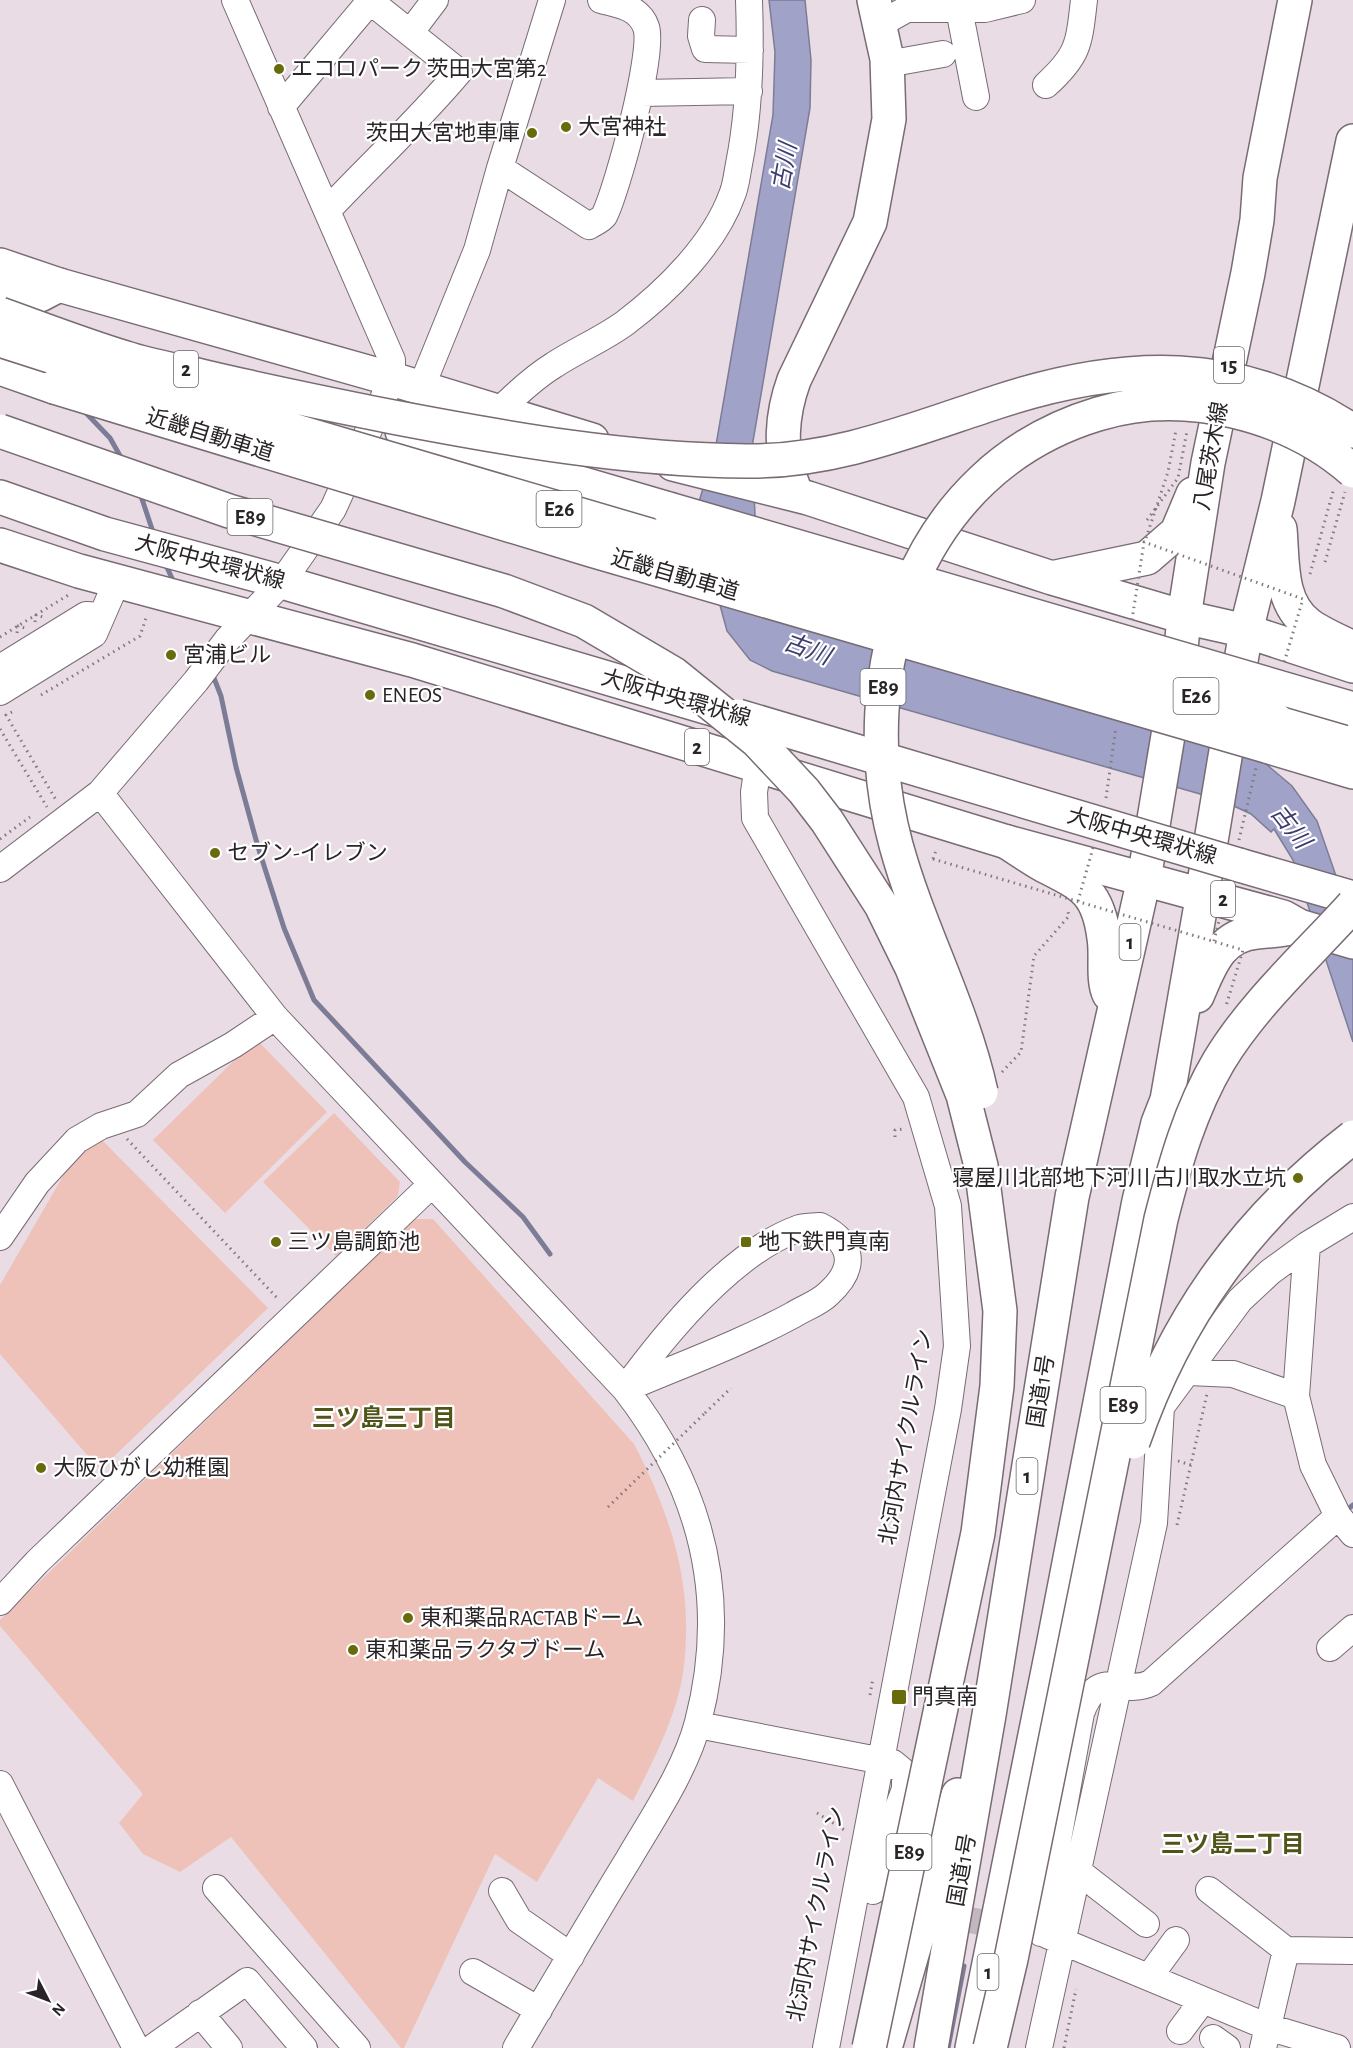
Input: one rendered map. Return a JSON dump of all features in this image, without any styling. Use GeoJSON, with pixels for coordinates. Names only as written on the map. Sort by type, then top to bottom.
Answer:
{"type":"FeatureCollection","features":[{"type":"Feature","properties":{"kind":"main road","name":"八尾茨木線"},"geometry":{"type":"LineString","coordinates":[[1144,879],[1179,670],[1184,617],[1208,463],[1248,273],[1257,220],[1260,178],[1295,0]]}},
{"type":"Feature","properties":{"kind":"main road"},"geometry":{"type":"LineString","coordinates":[[808,498],[793,485],[787,472],[784,445],[785,406],[794,380],[870,222],[889,119],[887,64],[877,12]]}},
{"type":"Feature","properties":{"kind":"main road"},"geometry":{"type":"LineString","coordinates":[[1203,893],[1245,631],[1278,501],[1353,141]]}},
{"type":"Feature","properties":{"kind":"main road","name":"2"},"geometry":{"type":"LineString","coordinates":[[0,265],[58,285],[406,384],[697,471],[762,489],[808,498],[1052,578],[1184,617],[1245,631],[1353,666]]}},
{"type":"Feature","properties":{"kind":"main road"},"geometry":{"type":"LineString","coordinates":[[0,284],[40,295],[58,285]]}},
{"type":"Feature","properties":{"kind":"main road"},"geometry":{"type":"LineString","coordinates":[[0,314],[128,359],[264,391],[527,440],[704,460],[792,460],[834,454],[882,442],[1056,385],[1106,375],[1158,371],[1248,383],[1289,396],[1330,416],[1353,431]]}},
{"type":"Feature","properties":{"kind":"main road","name":"2"},"geometry":{"type":"LineString","coordinates":[[0,314],[338,416],[373,422],[1353,708]]}},
{"type":"Feature","properties":{"kind":"main road","name":"近畿自動車道"},"geometry":{"type":"LineString","coordinates":[[0,340],[156,390],[1353,742]]}},
{"type":"Feature","properties":{"kind":"main road","name":"近畿自動車道"},"geometry":{"type":"LineString","coordinates":[[0,368],[147,416],[591,550],[1353,771]]}},
{"type":"Feature","properties":{"kind":"main road","name":"E89"},"geometry":{"type":"LineString","coordinates":[[881,2042],[978,1533],[996,1396],[1000,1311],[1000,1238],[995,1174],[976,1069],[959,1014],[910,889],[895,843],[887,795],[882,746],[884,680],[893,635],[910,585],[926,552],[949,517],[998,464],[1035,440],[1073,421],[1111,409],[1153,404],[1191,405],[1237,412],[1278,425],[1317,444],[1346,478]]}},
{"type":"Feature","properties":{"kind":"main road","name":"E89"},"geometry":{"type":"LineString","coordinates":[[0,431],[229,511],[504,591],[567,614],[643,654],[732,719],[786,770],[827,821],[881,905],[912,968],[963,1095],[981,1166],[1000,1311]]}},
{"type":"Feature","properties":{"kind":"main road"},"geometry":{"type":"LineString","coordinates":[[1052,578],[1147,558],[1177,532],[1208,463]]}},
{"type":"Feature","properties":{"kind":"main road","name":"大阪中央環状線"},"geometry":{"type":"LineString","coordinates":[[0,497],[105,534],[282,582],[1353,898]]}},
{"type":"Feature","properties":{"kind":"main road"},"geometry":{"type":"LineString","coordinates":[[1278,501],[1284,575],[1290,604],[1308,625],[1353,648]]}},
{"type":"Feature","properties":{"kind":"main road"},"geometry":{"type":"LineString","coordinates":[[0,527],[105,534]]}},
{"type":"Feature","properties":{"kind":"main road","name":"2"},"geometry":{"type":"LineString","coordinates":[[0,545],[117,581],[169,603],[249,616],[412,660],[1007,842],[1283,916],[1303,928],[1353,942]]}},
{"type":"Feature","properties":{"kind":"main road"},"geometry":{"type":"LineString","coordinates":[[1007,842],[1042,864],[1071,877],[1087,890],[1096,902],[1105,940],[1107,991],[1117,1005]]}},
{"type":"Feature","properties":{"kind":"main road","name":"国道1号"},"geometry":{"type":"LineString","coordinates":[[931,2048],[989,1714],[1081,1145],[1117,1005],[1144,879]]}},
{"type":"Feature","properties":{"kind":"main road","name":"国道1号"},"geometry":{"type":"LineString","coordinates":[[972,2048],[1139,1201],[1158,1123],[1167,1100],[1180,1035],[1203,893]]}},
{"type":"Feature","properties":{"kind":"main road","name":"E89"},"geometry":{"type":"LineString","coordinates":[[990,2048],[1011,1959],[1161,1219],[1189,1123],[1209,1081],[1232,1042],[1270,995],[1353,905]]}},
{"type":"Feature","properties":{"kind":"main road"},"geometry":{"type":"LineString","coordinates":[[1180,1035],[1214,956],[1227,944],[1240,936],[1256,932],[1279,932],[1303,928]]}},
{"type":"Feature","properties":{"kind":"main road","name":"E89"},"geometry":{"type":"LineString","coordinates":[[1057,1728],[1124,1469],[1147,1403],[1173,1345],[1199,1300],[1240,1245],[1299,1184],[1353,1137]]}},
{"type":"Feature","properties":{"kind":"main road"},"geometry":{"type":"LineString","coordinates":[[881,2042],[962,1782],[989,1714]]}},
{"type":"Feature","properties":{"kind":"main road"},"geometry":{"type":"LineString","coordinates":[[999,2048],[1003,1896]]}},
{"type":"Feature","properties":{"kind":"street"},"geometry":{"type":"LineString","coordinates":[[235,0],[392,360],[406,384]]}},
{"type":"Feature","properties":{"kind":"street"},"geometry":{"type":"LineString","coordinates":[[410,33],[435,0]]}},
{"type":"Feature","properties":{"kind":"street"},"geometry":{"type":"LineString","coordinates":[[500,168],[589,226],[603,218],[619,172],[641,93],[647,28],[634,10],[601,0]]}},
{"type":"Feature","properties":{"kind":"street"},"geometry":{"type":"LineString","coordinates":[[498,412],[522,388],[553,365],[623,324],[667,289],[694,258],[732,195],[744,138],[749,91],[749,0]]}},
{"type":"Feature","properties":{"kind":"street"},"geometry":{"type":"LineString","coordinates":[[877,12],[907,9],[985,9],[1022,0]]}},
{"type":"Feature","properties":{"kind":"street"},"geometry":{"type":"LineString","coordinates":[[1046,85],[1069,64],[1076,47],[1084,0]]}},
{"type":"Feature","properties":{"kind":"street"},"geometry":{"type":"LineString","coordinates":[[281,107],[371,1],[459,72],[414,124],[395,139],[327,211]]}},
{"type":"Feature","properties":{"kind":"street"},"geometry":{"type":"LineString","coordinates":[[0,869],[100,793],[215,655],[282,582],[333,509],[373,422],[406,384],[477,250],[545,3]]}},
{"type":"Feature","properties":{"kind":"street"},"geometry":{"type":"LineString","coordinates":[[959,9],[976,97]]}},
{"type":"Feature","properties":{"kind":"street"},"geometry":{"type":"LineString","coordinates":[[702,20],[701,36],[705,49],[750,50]]}},
{"type":"Feature","properties":{"kind":"street"},"geometry":{"type":"LineString","coordinates":[[887,64],[943,54]]}},
{"type":"Feature","properties":{"kind":"street"},"geometry":{"type":"LineString","coordinates":[[641,93],[749,91]]}},
{"type":"Feature","properties":{"kind":"street"},"geometry":{"type":"LineString","coordinates":[[8,700],[94,634],[117,581]]}},
{"type":"Feature","properties":{"kind":"street"},"geometry":{"type":"LineString","coordinates":[[0,668],[86,615],[101,616]]}},
{"type":"Feature","properties":{"kind":"street"},"geometry":{"type":"LineString","coordinates":[[758,766],[754,792],[755,818],[916,1097],[916,1126],[948,1206],[957,1346],[948,1409],[880,1761],[870,1900],[826,2048]]}},
{"type":"Feature","properties":{"kind":"street"},"geometry":{"type":"LineString","coordinates":[[100,793],[275,1017],[625,1389],[653,1426],[678,1473],[698,1524],[708,1574],[712,1620],[708,1675],[698,1725],[670,1788],[516,2048]]}},
{"type":"Feature","properties":{"kind":"street"},"geometry":{"type":"LineString","coordinates":[[0,1237],[37,1183],[77,1140],[112,1122],[137,1114],[179,1075],[233,1045],[275,1017]]}},
{"type":"Feature","properties":{"kind":"street"},"geometry":{"type":"LineString","coordinates":[[0,1602],[36,1562],[431,1185]]}},
{"type":"Feature","properties":{"kind":"street"},"geometry":{"type":"LineString","coordinates":[[1161,1407],[1201,1372],[1240,1300],[1270,1272],[1307,1245],[1353,1217]]}},
{"type":"Feature","properties":{"kind":"street"},"geometry":{"type":"LineString","coordinates":[[820,1227],[836,1234],[847,1252],[848,1264],[840,1282],[827,1295],[767,1329],[625,1389],[663,1336],[754,1251],[798,1228],[820,1227]]}},
{"type":"Feature","properties":{"kind":"street"},"geometry":{"type":"LineString","coordinates":[[1039,2048],[1056,1939],[1081,1713],[1085,1702],[1098,1687],[1120,1684],[1139,1689],[1151,1683],[1346,1525],[1313,1465],[1296,1396],[1307,1245]]}},
{"type":"Feature","properties":{"kind":"street"},"geometry":{"type":"LineString","coordinates":[[1056,1939],[1079,1872],[1154,1523],[1161,1407],[1143,1324],[1126,1269]]}},
{"type":"Feature","properties":{"kind":"street"},"geometry":{"type":"LineString","coordinates":[[1201,1372],[1233,1374],[1296,1396]]}},
{"type":"Feature","properties":{"kind":"street"},"geometry":{"type":"LineString","coordinates":[[1330,1648],[1353,1628]]}},
{"type":"Feature","properties":{"kind":"street"},"geometry":{"type":"LineString","coordinates":[[698,1725],[880,1761]]}},
{"type":"Feature","properties":{"kind":"street"},"geometry":{"type":"LineString","coordinates":[[3,1797],[136,2048]]}},
{"type":"Feature","properties":{"kind":"street"},"geometry":{"type":"LineString","coordinates":[[1079,1872],[1146,1924]]}},
{"type":"Feature","properties":{"kind":"street"},"geometry":{"type":"LineString","coordinates":[[216,1888],[357,2048]]}},
{"type":"Feature","properties":{"kind":"street"},"geometry":{"type":"LineString","coordinates":[[1209,1890],[1286,1950],[1353,1951]]}},
{"type":"Feature","properties":{"kind":"street"},"geometry":{"type":"LineString","coordinates":[[502,1892],[519,1920],[571,1956]]}},
{"type":"Feature","properties":{"kind":"street"},"geometry":{"type":"LineString","coordinates":[[1056,1939],[1203,2000],[1266,2038],[1337,2048]]}},
{"type":"Feature","properties":{"kind":"street"},"geometry":{"type":"LineString","coordinates":[[1149,1977],[1176,1940]]}},
{"type":"Feature","properties":{"kind":"street"},"geometry":{"type":"LineString","coordinates":[[1266,2038],[1286,1950]]}},
{"type":"Feature","properties":{"kind":"street"},"geometry":{"type":"LineString","coordinates":[[473,1972],[539,2010]]}},
{"type":"Feature","properties":{"kind":"street"},"geometry":{"type":"LineString","coordinates":[[152,2048],[247,1980],[296,2039],[318,2003]]}},
{"type":"Feature","properties":{"kind":"street"},"geometry":{"type":"LineString","coordinates":[[1180,2031],[1203,2000]]}},
{"type":"Feature","properties":{"kind":"street"},"geometry":{"type":"LineString","coordinates":[[200,2013],[229,2048]]}},
{"type":"Feature","properties":{"kind":"path"},"geometry":{"type":"LineString","coordinates":[[1147,520],[1178,478],[1188,425]]}},
{"type":"Feature","properties":{"kind":"path"},"geometry":{"type":"LineString","coordinates":[[1176,427],[1168,472],[1145,540],[1303,598]]}},
{"type":"Feature","properties":{"kind":"path"},"geometry":{"type":"LineString","coordinates":[[1326,562],[1346,478]]}},
{"type":"Feature","properties":{"kind":"path"},"geometry":{"type":"LineString","coordinates":[[1309,577],[1346,478]]}},
{"type":"Feature","properties":{"kind":"path"},"geometry":{"type":"LineString","coordinates":[[0,637],[62,599]]}},
{"type":"Feature","properties":{"kind":"path"},"geometry":{"type":"LineString","coordinates":[[37,697],[140,636],[169,603]]}},
{"type":"Feature","properties":{"kind":"path"},"geometry":{"type":"LineString","coordinates":[[8,700],[6,715],[56,800],[53,801]]}},
{"type":"Feature","properties":{"kind":"path"},"geometry":{"type":"LineString","coordinates":[[0,729],[49,809]]}},
{"type":"Feature","properties":{"kind":"path"},"geometry":{"type":"LineString","coordinates":[[0,839],[31,816]]}},
{"type":"Feature","properties":{"kind":"path"},"geometry":{"type":"LineString","coordinates":[[933,859],[1244,950],[1223,1014]]}},
{"type":"Feature","properties":{"kind":"path"},"geometry":{"type":"LineString","coordinates":[[996,1078],[1022,1052],[1034,956],[1069,916]]}},
{"type":"Feature","properties":{"kind":"path"},"geometry":{"type":"LineString","coordinates":[[112,1122],[294,1317]]}},
{"type":"Feature","properties":{"kind":"path"},"geometry":{"type":"LineString","coordinates":[[895,1137],[895,1130],[916,1126]]}},
{"type":"Feature","properties":{"kind":"path"},"geometry":{"type":"LineString","coordinates":[[1175,1532],[1191,1465],[1201,1372]]}},
{"type":"Feature","properties":{"kind":"path"},"geometry":{"type":"LineString","coordinates":[[608,1507],[731,1388]]}},
{"type":"Feature","properties":{"kind":"path"},"geometry":{"type":"LineString","coordinates":[[1178,1458],[1177,1461],[1191,1465]]}},
{"type":"Feature","properties":{"kind":"path"},"geometry":{"type":"LineString","coordinates":[[869,1698],[873,1676]]}},
{"type":"Feature","properties":{"kind":"path","name":"北河内サイクルライン"},"geometry":{"type":"LineString","coordinates":[[818,1813],[848,1833],[850,1822]]}},
{"type":"Feature","properties":{"kind":"path"},"geometry":{"type":"LineString","coordinates":[[1056,1939],[1064,2048]]}},
{"type":"Feature","properties":{"kind":"shaded area"},"geometry":{"type":"Polygon","coordinates":[[[256,1039],[327,1112],[225,1213],[153,1140],[256,1039]]]}},
{"type":"Feature","properties":{"kind":"shaded area"},"geometry":{"type":"Polygon","coordinates":[[[334,1113],[400,1182],[398,1196],[336,1256],[263,1182],[334,1113]]]}},
{"type":"Feature","properties":{"kind":"shaded area"},"geometry":{"type":"Polygon","coordinates":[[[100,1138],[268,1308],[100,1470],[0,1354],[0,1285],[67,1169],[100,1138]]]}},
{"type":"Feature","properties":{"kind":"shaded area","name":"東和薬品ラクタブドーム"},"geometry":{"type":"Polygon","coordinates":[[[414,1219],[433,1219],[634,1444],[659,1499],[677,1554],[686,1612],[686,1642],[683,1673],[675,1706],[663,1739],[633,1801],[598,1778],[537,1882],[495,1854],[404,2048],[401,2048],[231,1837],[180,1872],[143,1854],[119,1823],[143,1794],[0,1626],[0,1620],[414,1219]]]}},
{"type":"Feature","properties":{"kind":"water","name":"古川"},"geometry":{"type":"Polygon","coordinates":[[[769,0],[805,0],[811,60],[810,108],[752,447],[755,515],[804,623],[812,631],[1244,753],[1266,764],[1292,786],[1317,821],[1353,925],[1353,1042],[1293,860],[1274,829],[1271,832],[1251,814],[1221,800],[772,671],[750,660],[727,631],[708,561],[698,505],[716,445],[773,115],[775,52],[769,0]]]}},
{"type":"Feature","properties":{"kind":"waterway"},"geometry":{"type":"LineString","coordinates":[[86,413],[110,438],[123,461]]}},
{"type":"Feature","properties":{"kind":"waterway"},"geometry":{"type":"LineString","coordinates":[[140,493],[154,535]]}},
{"type":"Feature","properties":{"kind":"waterway"},"geometry":{"type":"LineString","coordinates":[[165,563],[175,585]]}},
{"type":"Feature","properties":{"kind":"waterway"},"geometry":{"type":"LineString","coordinates":[[212,673],[221,696],[236,767],[258,847],[284,928],[314,1000],[465,1162],[523,1217],[550,1254]]}},
{"type":"Feature","properties":{"kind":"waterway"},"geometry":{"type":"LineString","coordinates":[[1348,1509],[1353,1505]]}},
{"type":"Feature","properties":{"kind":"waterway"},"geometry":{"type":"LineString","coordinates":[[948,2048],[964,1966]]}},
{"type":"Feature","properties":{"kind":"tunnel"},"geometry":{"type":"LineString","coordinates":[[883,1903],[1015,1929]]}},
{"type":"Feature","properties":{"kind":"place","name":"エコロパーク 茨田大宮第2"},"geometry":{"type":"Point","coordinates":[279,69]}},
{"type":"Feature","properties":{"kind":"place","name":"大宮神社"},"geometry":{"type":"Point","coordinates":[566,127]}},
{"type":"Feature","properties":{"kind":"place","name":"茨田大宮地車庫"},"geometry":{"type":"Point","coordinates":[532,133]}},
{"type":"Feature","properties":{"kind":"place","name":"宮浦ビル"},"geometry":{"type":"Point","coordinates":[171,655]}},
{"type":"Feature","properties":{"kind":"place","name":"ENEOS"},"geometry":{"type":"Point","coordinates":[370,695]}},
{"type":"Feature","properties":{"kind":"place","name":"セブン-イレブン"},"geometry":{"type":"Point","coordinates":[215,853]}},
{"type":"Feature","properties":{"kind":"place","name":"寝屋川北部地下河川 古川取水立坑"},"geometry":{"type":"Point","coordinates":[1298,1178]}},
{"type":"Feature","properties":{"kind":"place","name":"三ツ島調節池"},"geometry":{"type":"Point","coordinates":[276,1242]}},
{"type":"Feature","properties":{"kind":"place","name":"地下鉄門真南"},"geometry":{"type":"Point","coordinates":[746,1242]}},
{"type":"Feature","properties":{"kind":"place","name":"大阪ひがし幼稚園"},"geometry":{"type":"Point","coordinates":[41,1468]}},
{"type":"Feature","properties":{"kind":"place","name":"東和薬品RACTABドーム"},"geometry":{"type":"Point","coordinates":[408,1618]}},
{"type":"Feature","properties":{"kind":"place","name":"東和薬品ラクタブドーム"},"geometry":{"type":"Point","coordinates":[353,1650]}},
{"type":"Feature","properties":{"kind":"place","name":"門真南"},"geometry":{"type":"Point","coordinates":[899,1697]}},
{"type":"Feature","properties":{"kind":"district","name":"三ツ島三丁目"},"geometry":{"type":"Point","coordinates":[384,1419]}},
{"type":"Feature","properties":{"kind":"district","name":"三ツ島二丁目"},"geometry":{"type":"Point","coordinates":[1233,1845]}}]}
